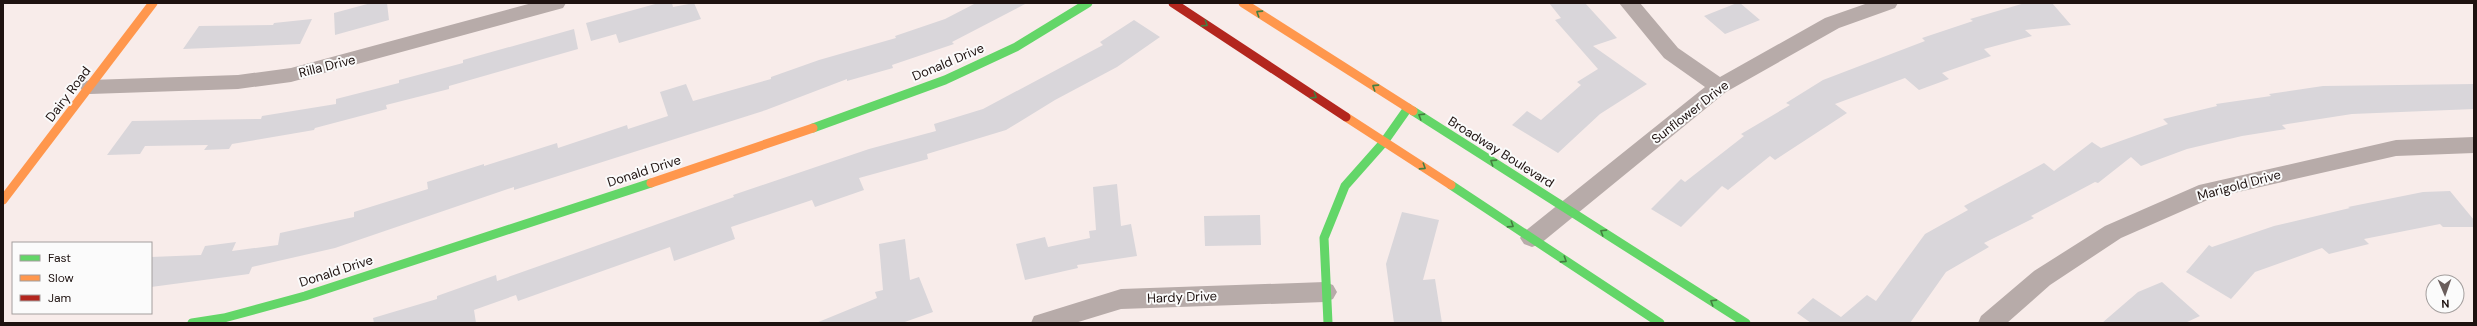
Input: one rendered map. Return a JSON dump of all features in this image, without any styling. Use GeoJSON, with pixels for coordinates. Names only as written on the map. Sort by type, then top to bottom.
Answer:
{"type":"FeatureCollection","features":[{"type":"Feature","properties":{"kind":"street","name":"Dairy Road"},"geometry":{"type":"LineString","coordinates":[[3,200],[154,3]]}},
{"type":"Feature","properties":{"kind":"street","name":"Rilla Drive"},"geometry":{"type":"LineString","coordinates":[[90,87],[238,82],[291,75],[556,3]]}},
{"type":"Feature","properties":{"kind":"street","name":"Donald Drive"},"geometry":{"type":"LineString","coordinates":[[192,323],[224,318],[305,296],[743,153],[945,80],[1016,47],[1088,3]]}},
{"type":"Feature","properties":{"kind":"street"},"geometry":{"type":"LineString","coordinates":[[1172,3],[1660,323]]}},
{"type":"Feature","properties":{"kind":"street","name":"Broadway Boulevard"},"geometry":{"type":"LineString","coordinates":[[1243,3],[1746,323]]}},
{"type":"Feature","properties":{"kind":"street"},"geometry":{"type":"LineString","coordinates":[[1628,3],[1671,53],[1719,87]]}},
{"type":"Feature","properties":{"kind":"street","name":"Sunflower Drive"},"geometry":{"type":"LineString","coordinates":[[1532,238],[1719,87],[1832,23],[1888,3]]}},
{"type":"Feature","properties":{"kind":"street"},"geometry":{"type":"LineString","coordinates":[[1328,323],[1325,292],[1324,238],[1345,186],[1384,142],[1408,108]]}},
{"type":"Feature","properties":{"kind":"street","name":"Marigold Drive"},"geometry":{"type":"LineString","coordinates":[[1990,323],[2042,278],[2114,232],[2207,191],[2396,148],[2474,145]]}},
{"type":"Feature","properties":{"kind":"street","name":"Hardy Drive"},"geometry":{"type":"LineString","coordinates":[[1043,323],[1121,299],[1325,292]]}},
{"type":"Feature","properties":{"kind":"building"},"geometry":{"type":"Polygon","coordinates":[[[371,3],[387,3],[389,20],[335,35],[334,13],[371,3]]]}},
{"type":"Feature","properties":{"kind":"building"},"geometry":{"type":"Polygon","coordinates":[[[659,3],[672,3],[673,7],[694,3],[701,19],[619,43],[616,34],[591,41],[586,23],[659,3]]]}},
{"type":"Feature","properties":{"kind":"building"},"geometry":{"type":"Polygon","coordinates":[[[976,3],[1027,3],[952,42],[954,44],[892,65],[893,68],[847,81],[847,79],[766,110],[514,190],[514,187],[335,248],[252,267],[249,274],[152,287],[152,257],[201,255],[205,246],[236,242],[232,251],[278,245],[280,233],[354,217],[354,212],[428,189],[427,182],[557,143],[558,148],[627,125],[628,129],[668,116],[660,92],[686,84],[693,101],[771,79],[771,77],[819,60],[896,38],[895,36],[945,19],[976,3]]]}},
{"type":"Feature","properties":{"kind":"building"},"geometry":{"type":"Polygon","coordinates":[[[1549,3],[1585,3],[1617,38],[1593,46],[1647,84],[1600,114],[1558,153],[1512,125],[1527,111],[1541,120],[1581,85],[1577,82],[1598,69],[1555,20],[1561,18],[1549,3]]]}},
{"type":"Feature","properties":{"kind":"building"},"geometry":{"type":"Polygon","coordinates":[[[1740,3],[1760,20],[1725,34],[1704,16],[1740,3]]]}},
{"type":"Feature","properties":{"kind":"building"},"geometry":{"type":"Polygon","coordinates":[[[2025,3],[2052,3],[2071,25],[2025,30],[2032,36],[1984,49],[1991,56],[1942,73],[1949,79],[1919,90],[1905,78],[1835,104],[1847,113],[1775,160],[1770,156],[1728,190],[1722,186],[1681,227],[1651,209],[1681,179],[1685,182],[1744,136],[1741,134],[1790,105],[1786,103],[1823,80],[1925,41],[1922,38],[1973,21],[1970,19],[2025,3]]]}},
{"type":"Feature","properties":{"kind":"building"},"geometry":{"type":"Polygon","coordinates":[[[312,19],[300,44],[183,49],[199,26],[273,25],[274,23],[312,19]]]}},
{"type":"Feature","properties":{"kind":"building"},"geometry":{"type":"Polygon","coordinates":[[[1134,20],[1160,37],[1117,67],[1055,100],[1006,130],[927,154],[928,159],[859,178],[864,190],[815,207],[812,200],[731,227],[735,239],[674,261],[670,247],[518,301],[516,295],[474,310],[476,323],[374,323],[373,318],[437,299],[437,296],[496,275],[497,281],[734,197],[733,195],[869,149],[936,131],[934,124],[983,109],[1103,45],[1100,42],[1134,20]]]}},
{"type":"Feature","properties":{"kind":"building"},"geometry":{"type":"Polygon","coordinates":[[[574,29],[578,49],[449,86],[449,89],[386,105],[387,109],[315,128],[314,130],[232,144],[229,149],[204,150],[208,145],[145,146],[140,154],[107,155],[132,121],[261,119],[262,116],[336,104],[336,99],[399,83],[399,80],[463,63],[463,60],[574,29]]]}},
{"type":"Feature","properties":{"kind":"building"},"geometry":{"type":"Polygon","coordinates":[[[2474,84],[2474,109],[2352,114],[2282,125],[2286,129],[2242,136],[2187,149],[2141,166],[2131,157],[2098,183],[2095,182],[2031,216],[2034,218],[1984,243],[1989,247],[1946,272],[1910,323],[1811,323],[1797,313],[1813,298],[1841,317],[1867,295],[1876,301],[1925,234],[1968,210],[1964,206],[2044,163],[2054,171],[2092,142],[2101,148],[2168,124],[2163,119],[2217,106],[2216,104],[2271,96],[2269,94],[2323,86],[2474,84]]]}},
{"type":"Feature","properties":{"kind":"building"},"geometry":{"type":"Polygon","coordinates":[[[1117,184],[1121,226],[1131,224],[1137,256],[1077,265],[1078,268],[1025,280],[1016,244],[1045,237],[1048,247],[1090,238],[1089,231],[1096,230],[1093,187],[1117,184]]]}},
{"type":"Feature","properties":{"kind":"building"},"geometry":{"type":"Polygon","coordinates":[[[2450,191],[2474,220],[2474,227],[2443,227],[2440,224],[2364,239],[2369,244],[2329,254],[2322,248],[2255,272],[2231,299],[2186,272],[2209,245],[2212,247],[2274,226],[2350,208],[2348,207],[2423,192],[2450,191]]]}},
{"type":"Feature","properties":{"kind":"building"},"geometry":{"type":"Polygon","coordinates":[[[1402,212],[1439,220],[1423,280],[1435,279],[1442,323],[1394,323],[1386,264],[1402,212]]]}},
{"type":"Feature","properties":{"kind":"building"},"geometry":{"type":"Polygon","coordinates":[[[1260,215],[1261,245],[1205,246],[1204,216],[1260,215]]]}},
{"type":"Feature","properties":{"kind":"building"},"geometry":{"type":"Polygon","coordinates":[[[905,239],[910,280],[919,277],[933,312],[902,323],[816,323],[877,298],[875,292],[883,290],[879,244],[905,239]]]}},
{"type":"Feature","properties":{"kind":"building"},"geometry":{"type":"Polygon","coordinates":[[[2162,282],[2200,316],[2185,323],[2102,323],[2138,292],[2162,282]]]}},
{"type":"Feature","properties":{"kind":"traffic: fast"},"geometry":{"type":"LineString","coordinates":[[813,128],[945,80],[1016,47],[1088,3]]}},
{"type":"Feature","properties":{"kind":"traffic: fast"},"geometry":{"type":"LineString","coordinates":[[1328,323],[1324,238],[1345,186],[1384,142],[1408,108]]}},
{"type":"Feature","properties":{"kind":"traffic: fast"},"geometry":{"type":"LineString","coordinates":[[1413,111],[1746,323]]}},
{"type":"Feature","properties":{"kind":"traffic: fast"},"geometry":{"type":"LineString","coordinates":[[192,323],[224,318],[305,296],[651,183]]}},
{"type":"Feature","properties":{"kind":"traffic: fast"},"geometry":{"type":"LineString","coordinates":[[1451,185],[1660,323]]}},
{"type":"Feature","properties":{"kind":"traffic: slow"},"geometry":{"type":"LineString","coordinates":[[3,200],[153,3]]}},
{"type":"Feature","properties":{"kind":"traffic: slow"},"geometry":{"type":"LineString","coordinates":[[1243,3],[1413,111]]}},
{"type":"Feature","properties":{"kind":"traffic: slow"},"geometry":{"type":"LineString","coordinates":[[1346,117],[1451,185]]}},
{"type":"Feature","properties":{"kind":"traffic: slow"},"geometry":{"type":"LineString","coordinates":[[651,183],[813,128]]}},
{"type":"Feature","properties":{"kind":"traffic: jam"},"geometry":{"type":"LineString","coordinates":[[1173,3],[1346,117]]}}]}
